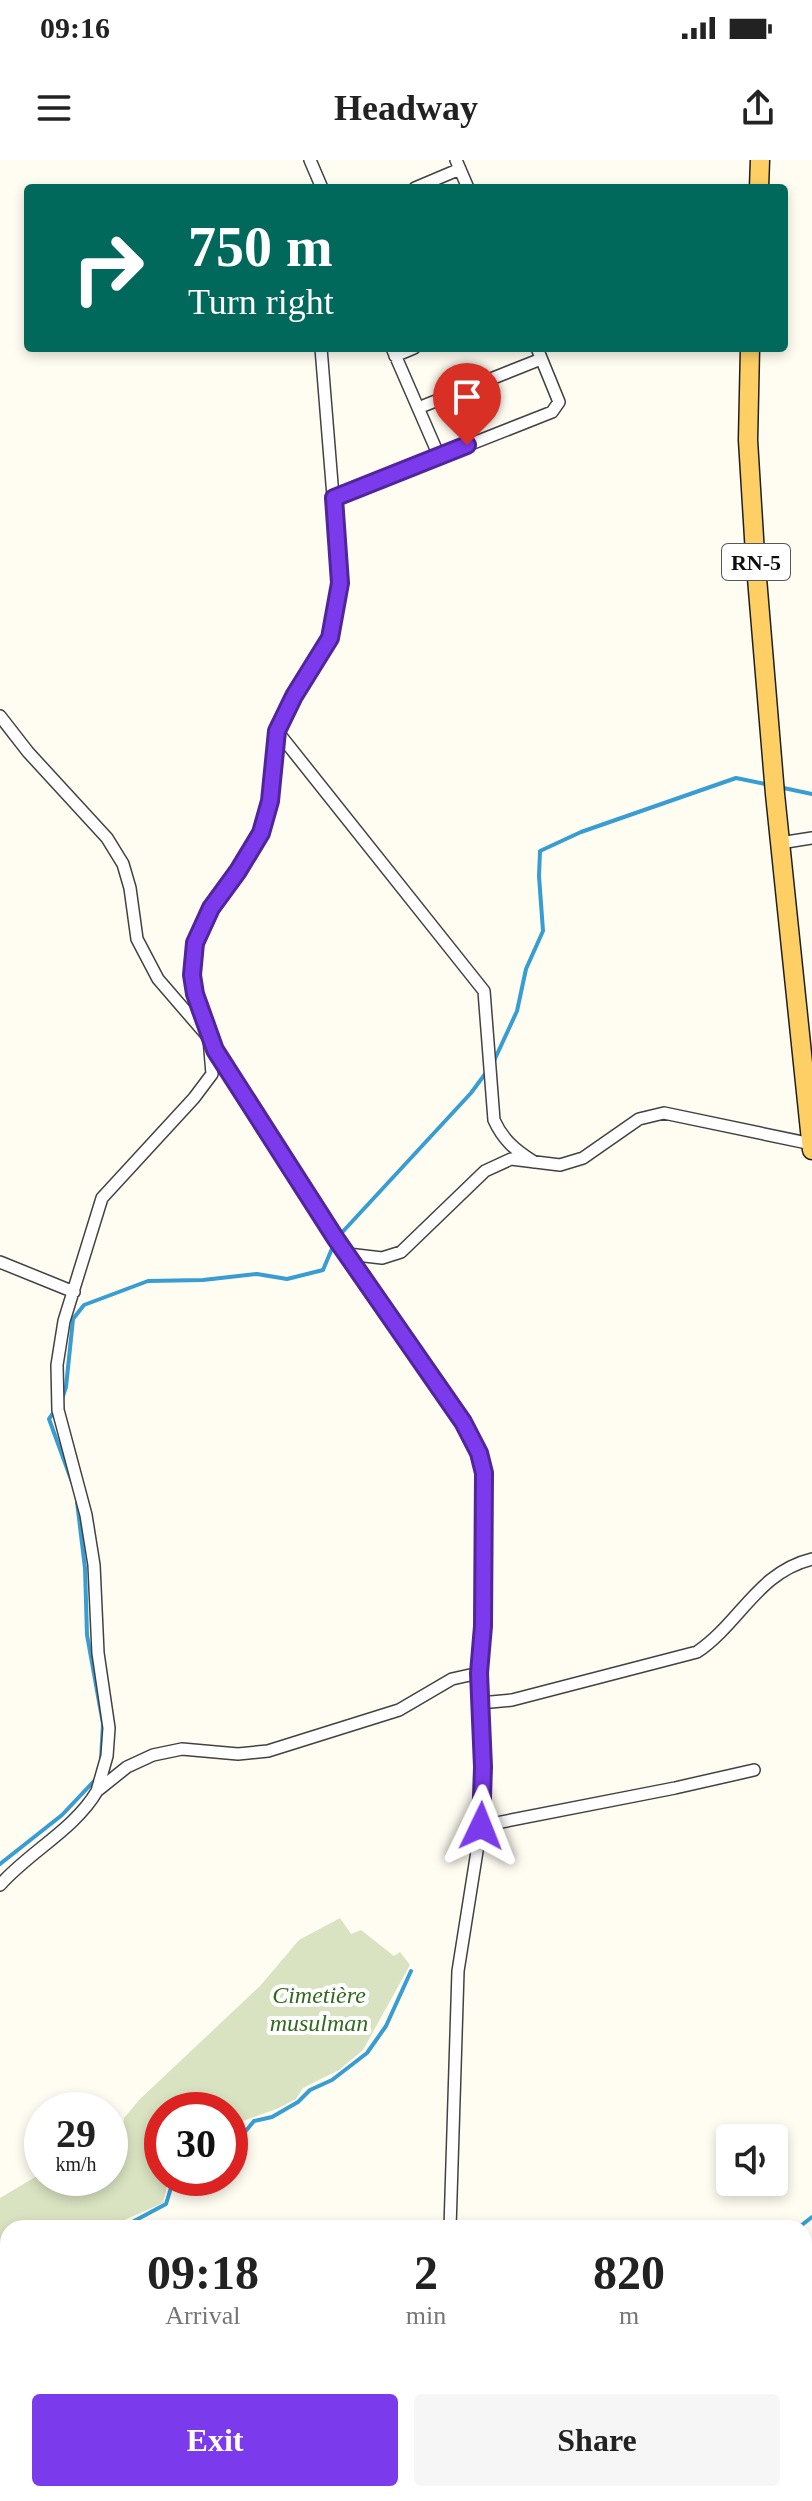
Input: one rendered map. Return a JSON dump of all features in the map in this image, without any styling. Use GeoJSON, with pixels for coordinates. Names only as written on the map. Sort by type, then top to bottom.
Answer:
{"type":"FeatureCollection","features":[{"type":"Feature","properties":{"kind":"main road"},"geometry":{"type":"LineString","coordinates":[[759,184],[760,160]]}},
{"type":"Feature","properties":{"kind":"main road","name":"RN-5"},"geometry":{"type":"LineString","coordinates":[[750,352],[748,440],[780,843],[812,1150]]}},
{"type":"Feature","properties":{"kind":"street"},"geometry":{"type":"LineString","coordinates":[[310,160],[320,184]]}},
{"type":"Feature","properties":{"kind":"street"},"geometry":{"type":"LineString","coordinates":[[422,184],[458,164],[466,184]]}},
{"type":"Feature","properties":{"kind":"street"},"geometry":{"type":"LineString","coordinates":[[97,1791],[107,1756],[109,1728],[98,1653],[94,1565],[79,1484],[58,1410],[57,1365],[64,1321],[102,1198],[194,1098],[212,1074],[209,1038],[192,975],[195,943],[211,908],[261,833],[270,801],[277,731],[294,696],[330,638],[340,583],[321,352]]}},
{"type":"Feature","properties":{"kind":"street"},"geometry":{"type":"LineString","coordinates":[[393,352],[439,456]]}},
{"type":"Feature","properties":{"kind":"street"},"geometry":{"type":"LineString","coordinates":[[334,498],[552,412],[559,402],[539,353],[418,408]]}},
{"type":"Feature","properties":{"kind":"street"},"geometry":{"type":"LineString","coordinates":[[0,716],[28,752],[107,838],[123,864],[130,888],[137,939],[158,979],[209,1038],[286,1162],[463,1422],[479,1453],[484,1473],[483,1626],[479,1673],[483,1767],[481,1826],[458,1971],[450,2220]]}},
{"type":"Feature","properties":{"kind":"street"},"geometry":{"type":"LineString","coordinates":[[277,731],[484,991],[494,1120],[501,1136],[534,1162]]}},
{"type":"Feature","properties":{"kind":"street"},"geometry":{"type":"LineString","coordinates":[[780,843],[812,838]]}},
{"type":"Feature","properties":{"kind":"street"},"geometry":{"type":"LineString","coordinates":[[347,1253],[382,1258],[401,1252],[485,1171],[511,1159],[560,1165],[583,1158],[639,1119],[664,1113],[812,1144]]}},
{"type":"Feature","properties":{"kind":"street"},"geometry":{"type":"LineString","coordinates":[[0,1262],[74,1292]]}},
{"type":"Feature","properties":{"kind":"street"},"geometry":{"type":"LineString","coordinates":[[480,1703],[512,1700],[697,1652],[712,1642],[768,1580],[793,1563],[812,1559]]}},
{"type":"Feature","properties":{"kind":"street"},"geometry":{"type":"LineString","coordinates":[[0,1885],[76,1817],[97,1791],[127,1767],[153,1755],[182,1749],[238,1754],[268,1751],[399,1710],[452,1679],[479,1673]]}},
{"type":"Feature","properties":{"kind":"street"},"geometry":{"type":"LineString","coordinates":[[481,1826],[754,1770]]}},
{"type":"Feature","properties":{"kind":"green space","name":"Cimetière musulman"},"geometry":{"type":"Polygon","coordinates":[[[340,1918],[351,1934],[361,1930],[394,1956],[400,1952],[410,1965],[363,2050],[339,2070],[303,2088],[296,2099],[279,2108],[248,2119],[248,2092],[147,2092],[260,1986],[299,1940],[340,1918]]]}},
{"type":"Feature","properties":{"kind":"green space","name":"Cimetière musulman"},"geometry":{"type":"Polygon","coordinates":[[[144,2095],[144,2196],[165,2196],[163,2203],[124,2220],[0,2220],[0,2198],[24,2184],[24,2196],[128,2196],[128,2113],[144,2095]]]}},
{"type":"Feature","properties":{"kind":"waterway"},"geometry":{"type":"LineString","coordinates":[[493,1063],[517,1011],[526,969],[543,931],[540,851],[581,832],[736,778],[770,785]]}},
{"type":"Feature","properties":{"kind":"waterway"},"geometry":{"type":"LineString","coordinates":[[779,787],[812,794]]}},
{"type":"Feature","properties":{"kind":"waterway"},"geometry":{"type":"LineString","coordinates":[[61,1402],[66,1387],[73,1319],[84,1305],[148,1281],[203,1280],[257,1274],[287,1279],[323,1270],[336,1239],[471,1093],[488,1070]]}},
{"type":"Feature","properties":{"kind":"waterway"},"geometry":{"type":"LineString","coordinates":[[56,1409],[49,1419],[72,1482]]}},
{"type":"Feature","properties":{"kind":"waterway"},"geometry":{"type":"LineString","coordinates":[[77,1502],[85,1568],[87,1635],[103,1724],[101,1759]]}},
{"type":"Feature","properties":{"kind":"waterway"},"geometry":{"type":"LineString","coordinates":[[0,1864],[62,1815],[96,1779]]}},
{"type":"Feature","properties":{"kind":"waterway"},"geometry":{"type":"LineString","coordinates":[[248,2128],[254,2121],[272,2117],[298,2102],[310,2090],[332,2080],[367,2053],[386,2026],[411,1971]]}},
{"type":"Feature","properties":{"kind":"waterway"},"geometry":{"type":"LineString","coordinates":[[136,2220],[166,2204],[168,2196]]}},
{"type":"Feature","properties":{"kind":"waterway"},"geometry":{"type":"LineString","coordinates":[[808,2220],[812,2217]]}},
{"type":"Feature","properties":{"kind":"route"},"geometry":{"type":"LineString","coordinates":[[467,445],[334,498],[340,583],[330,638],[294,696],[277,731],[270,801],[261,833],[211,908],[195,943],[192,975],[195,994],[215,1050],[336,1239],[463,1422],[479,1453],[484,1473],[483,1626],[479,1673],[483,1767],[481,1826]]}}]}
